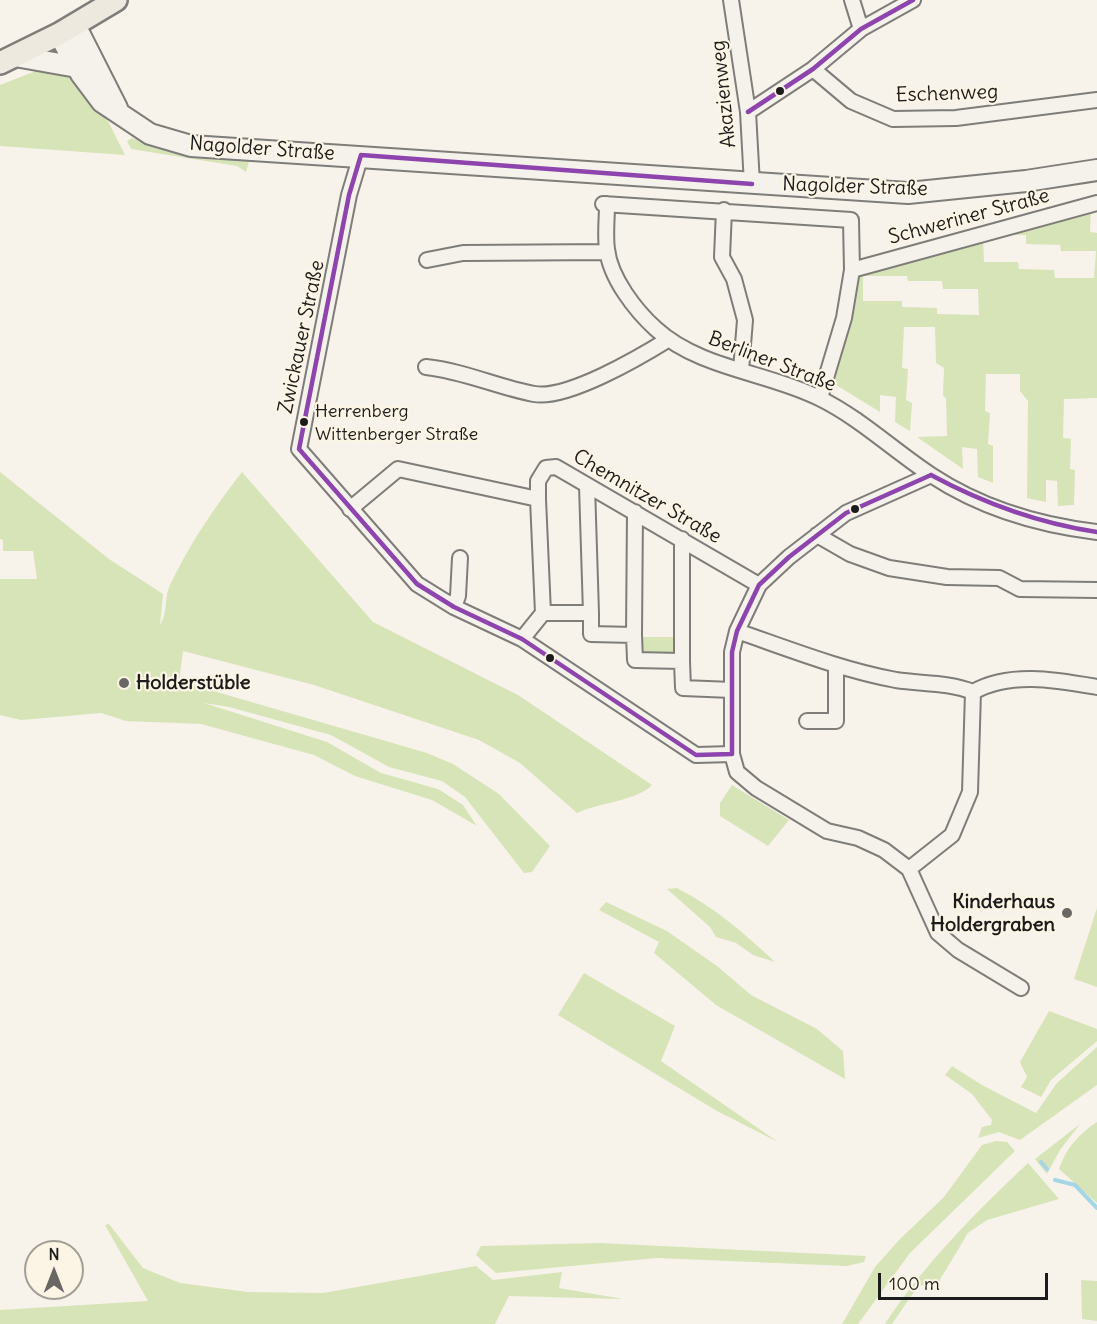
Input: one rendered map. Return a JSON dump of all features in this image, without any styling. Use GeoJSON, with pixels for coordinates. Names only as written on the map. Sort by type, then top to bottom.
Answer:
{"type":"FeatureCollection","features":[{"type":"Feature","properties":{"kind":"main road"},"geometry":{"type":"LineString","coordinates":[[8,60],[67,30],[116,0]]}},
{"type":"Feature","properties":{"kind":"main road","name":"Nagolder Straße"},"geometry":{"type":"LineString","coordinates":[[67,30],[77,66],[96,96],[150,134],[190,146],[752,184],[908,192],[1026,181],[1097,170]]}},
{"type":"Feature","properties":{"kind":"main road","name":"Nagolder Straße"},"geometry":{"type":"LineString","coordinates":[[67,30],[118,111]]}},
{"type":"Feature","properties":{"kind":"main road"},"geometry":{"type":"LineString","coordinates":[[8,60],[77,66]]}},
{"type":"Feature","properties":{"kind":"street","name":"Akazienweg"},"geometry":{"type":"LineString","coordinates":[[731,0],[748,112],[752,184]]}},
{"type":"Feature","properties":{"kind":"street"},"geometry":{"type":"LineString","coordinates":[[852,0],[861,30]]}},
{"type":"Feature","properties":{"kind":"street"},"geometry":{"type":"LineString","coordinates":[[748,112],[813,69],[861,30],[913,0]]}},
{"type":"Feature","properties":{"kind":"street","name":"Eschenweg"},"geometry":{"type":"LineString","coordinates":[[813,69],[851,101],[893,119],[956,118],[1097,100]]}},
{"type":"Feature","properties":{"kind":"street","name":"Zwickauer Straße"},"geometry":{"type":"LineString","coordinates":[[361,156],[349,195],[299,449],[417,584],[454,607],[522,639],[696,755],[732,754]]}},
{"type":"Feature","properties":{"kind":"street","name":"Schweriner Straße"},"geometry":{"type":"LineString","coordinates":[[852,270],[1097,203]]}},
{"type":"Feature","properties":{"kind":"street","name":"Berliner Straße"},"geometry":{"type":"LineString","coordinates":[[852,270],[852,220],[605,204],[607,252],[626,297],[656,329],[669,339],[691,352],[820,398],[877,434],[932,475],[986,505],[1048,525],[1097,532]]}},
{"type":"Feature","properties":{"kind":"street"},"geometry":{"type":"LineString","coordinates":[[724,210],[722,257],[734,279],[745,320],[741,369]]}},
{"type":"Feature","properties":{"kind":"street"},"geometry":{"type":"LineString","coordinates":[[427,260],[464,253],[607,252]]}},
{"type":"Feature","properties":{"kind":"street"},"geometry":{"type":"LineString","coordinates":[[820,398],[844,318],[852,270]]}},
{"type":"Feature","properties":{"kind":"street"},"geometry":{"type":"LineString","coordinates":[[426,367],[456,370],[536,395],[566,393],[669,339]]}},
{"type":"Feature","properties":{"kind":"street","name":"Chemnitzer Straße"},"geometry":{"type":"LineString","coordinates":[[543,613],[538,481],[546,468],[556,467],[759,585]]}},
{"type":"Feature","properties":{"kind":"street"},"geometry":{"type":"LineString","coordinates":[[350,509],[398,469],[538,499]]}},
{"type":"Feature","properties":{"kind":"street"},"geometry":{"type":"LineString","coordinates":[[932,475],[846,513],[759,585],[737,631],[732,652],[732,754],[737,772],[756,788],[827,831],[858,838],[884,850],[909,870],[938,933],[958,950],[1021,988]]}},
{"type":"Feature","properties":{"kind":"street"},"geometry":{"type":"LineString","coordinates":[[587,486],[591,634],[634,635]]}},
{"type":"Feature","properties":{"kind":"street"},"geometry":{"type":"LineString","coordinates":[[635,512],[635,660],[682,661]]}},
{"type":"Feature","properties":{"kind":"street"},"geometry":{"type":"LineString","coordinates":[[817,535],[850,554],[889,568],[947,578],[999,578],[1020,589],[1097,590]]}},
{"type":"Feature","properties":{"kind":"street"},"geometry":{"type":"LineString","coordinates":[[682,539],[683,688],[732,690]]}},
{"type":"Feature","properties":{"kind":"street"},"geometry":{"type":"LineString","coordinates":[[454,607],[458,596],[460,558]]}},
{"type":"Feature","properties":{"kind":"street"},"geometry":{"type":"LineString","coordinates":[[522,639],[543,613],[591,613]]}},
{"type":"Feature","properties":{"kind":"street"},"geometry":{"type":"LineString","coordinates":[[737,631],[836,665],[897,680],[957,686],[973,692]]}},
{"type":"Feature","properties":{"kind":"street"},"geometry":{"type":"LineString","coordinates":[[807,721],[836,721],[836,665]]}},
{"type":"Feature","properties":{"kind":"street"},"geometry":{"type":"LineString","coordinates":[[973,692],[987,684],[1044,678],[1097,687]]}},
{"type":"Feature","properties":{"kind":"street"},"geometry":{"type":"LineString","coordinates":[[909,870],[952,836],[970,792],[973,692]]}},
{"type":"Feature","properties":{"kind":"green space"},"geometry":{"type":"Polygon","coordinates":[[[46,67],[69,75],[109,123],[125,155],[0,146],[0,85],[46,67]]]}},
{"type":"Feature","properties":{"kind":"green space"},"geometry":{"type":"Polygon","coordinates":[[[132,138],[165,150],[250,158],[246,172],[237,166],[131,149],[127,141],[132,138]]]}},
{"type":"Feature","properties":{"kind":"green space"},"geometry":{"type":"Polygon","coordinates":[[[1091,209],[1090,232],[1097,233],[1097,398],[1064,399],[1063,438],[1071,439],[1070,469],[1075,470],[1074,505],[1058,506],[1057,481],[1046,480],[1046,502],[1027,498],[1028,401],[1020,391],[1020,374],[986,374],[985,411],[990,413],[988,444],[993,446],[993,483],[978,477],[977,449],[962,447],[963,469],[917,437],[947,436],[946,399],[943,395],[944,368],[936,363],[935,327],[904,327],[902,368],[908,369],[906,400],[912,403],[910,431],[895,422],[896,397],[880,395],[880,412],[833,383],[850,327],[860,273],[983,238],[984,262],[1018,262],[1019,269],[1054,270],[1055,278],[1094,278],[1096,251],[1061,251],[1060,245],[1026,244],[1026,235],[991,235],[1091,209]],[[863,276],[863,301],[902,301],[902,307],[937,308],[937,314],[979,315],[978,289],[943,289],[942,281],[908,281],[907,276],[863,276]]]}},
{"type":"Feature","properties":{"kind":"green space"},"geometry":{"type":"Polygon","coordinates":[[[0,472],[109,559],[163,594],[160,625],[164,616],[168,590],[186,555],[203,526],[242,472],[373,622],[518,695],[652,785],[628,798],[577,813],[520,763],[479,740],[314,685],[183,651],[179,681],[427,753],[453,764],[499,794],[550,846],[532,872],[524,873],[465,797],[442,781],[389,767],[331,735],[229,707],[204,703],[327,742],[381,773],[438,789],[463,805],[477,826],[432,800],[355,776],[314,755],[201,724],[126,721],[101,713],[21,720],[0,715],[0,579],[37,579],[33,551],[3,551],[3,540],[0,539],[0,472]]]}},
{"type":"Feature","properties":{"kind":"green space"},"geometry":{"type":"Polygon","coordinates":[[[641,637],[679,637],[676,656],[640,655],[641,637]]]}},
{"type":"Feature","properties":{"kind":"green space"},"geometry":{"type":"Polygon","coordinates":[[[732,785],[789,820],[768,846],[720,816],[720,803],[732,785]]]}},
{"type":"Feature","properties":{"kind":"green space"},"geometry":{"type":"Polygon","coordinates":[[[677,888],[728,921],[775,962],[753,955],[736,943],[716,937],[710,927],[667,889],[677,888]]]}},
{"type":"Feature","properties":{"kind":"green space"},"geometry":{"type":"Polygon","coordinates":[[[606,902],[667,931],[717,966],[751,995],[817,1029],[843,1051],[845,1079],[716,1005],[654,953],[659,942],[599,910],[606,902]]]}},
{"type":"Feature","properties":{"kind":"green space"},"geometry":{"type":"Polygon","coordinates":[[[1097,908],[1097,987],[1074,979],[1097,908]]]}},
{"type":"Feature","properties":{"kind":"green space"},"geometry":{"type":"Polygon","coordinates":[[[584,973],[675,1026],[661,1061],[778,1142],[717,1111],[558,1015],[584,973]]]}},
{"type":"Feature","properties":{"kind":"green space"},"geometry":{"type":"Polygon","coordinates":[[[1049,1011],[1097,1029],[1097,1041],[1051,1080],[1041,1097],[1021,1087],[1027,1077],[1020,1062],[1049,1011]]]}},
{"type":"Feature","properties":{"kind":"green space"},"geometry":{"type":"Polygon","coordinates":[[[1097,1047],[1097,1085],[1020,1140],[999,1132],[978,1138],[982,1127],[991,1125],[992,1120],[972,1094],[945,1075],[952,1066],[982,1085],[1036,1113],[1057,1083],[1097,1047]]]}},
{"type":"Feature","properties":{"kind":"green space"},"geometry":{"type":"Polygon","coordinates":[[[1097,1122],[1097,1203],[1059,1169],[1065,1154],[1074,1142],[1097,1122]]]}},
{"type":"Feature","properties":{"kind":"green space"},"geometry":{"type":"Polygon","coordinates":[[[1080,1124],[1060,1150],[1047,1174],[1035,1159],[1080,1124]]]}},
{"type":"Feature","properties":{"kind":"green space"},"geometry":{"type":"Polygon","coordinates":[[[996,1141],[1007,1142],[1015,1151],[910,1253],[858,1324],[842,1324],[875,1267],[899,1240],[944,1197],[982,1145],[996,1141]]]}},
{"type":"Feature","properties":{"kind":"green space"},"geometry":{"type":"Polygon","coordinates":[[[1028,1163],[1059,1199],[987,1220],[968,1233],[938,1283],[918,1286],[892,1324],[885,1324],[916,1280],[952,1239],[1028,1163]]]}},
{"type":"Feature","properties":{"kind":"green space"},"geometry":{"type":"Polygon","coordinates":[[[109,1224],[143,1268],[180,1283],[248,1292],[323,1293],[476,1266],[493,1280],[562,1272],[559,1288],[623,1299],[509,1296],[495,1324],[0,1324],[0,1310],[148,1301],[105,1225],[109,1224]]]}},
{"type":"Feature","properties":{"kind":"green space"},"geometry":{"type":"Polygon","coordinates":[[[600,1243],[866,1256],[864,1262],[847,1266],[657,1258],[496,1273],[476,1255],[481,1246],[600,1243]]]}},
{"type":"Feature","properties":{"kind":"green space"},"geometry":{"type":"Polygon","coordinates":[[[1081,1280],[1097,1281],[1097,1321],[1082,1319],[1081,1280]]]}},
{"type":"Feature","properties":{"kind":"waterway"},"geometry":{"type":"LineString","coordinates":[[1041,1162],[1047,1169]]}},
{"type":"Feature","properties":{"kind":"waterway"},"geometry":{"type":"LineString","coordinates":[[1055,1180],[1075,1185],[1097,1208]]}},
{"type":"Feature","properties":{"kind":"transit line"},"geometry":{"type":"LineString","coordinates":[[748,112],[813,69],[861,29],[913,0]]}},
{"type":"Feature","properties":{"kind":"transit line"},"geometry":{"type":"LineString","coordinates":[[361,155],[349,195],[299,449],[417,584],[454,607],[522,639],[696,755],[732,754]]}},
{"type":"Feature","properties":{"kind":"transit line"},"geometry":{"type":"LineString","coordinates":[[361,155],[752,184]]}},
{"type":"Feature","properties":{"kind":"transit line"},"geometry":{"type":"LineString","coordinates":[[931,475],[971,495],[1032,518],[1097,532]]}},
{"type":"Feature","properties":{"kind":"transit line"},"geometry":{"type":"LineString","coordinates":[[732,754],[732,652],[737,631],[759,585],[789,557],[846,513],[931,475]]}},
{"type":"Feature","properties":{"kind":"place","name":"Herrenberg Wittenberger Straße"},"geometry":{"type":"Point","coordinates":[304,422]}},
{"type":"Feature","properties":{"kind":"place","name":"Holderstüble"},"geometry":{"type":"Point","coordinates":[124,683]}},
{"type":"Feature","properties":{"kind":"place","name":"Kinderhaus Holdergraben"},"geometry":{"type":"Point","coordinates":[1067,913]}}]}
